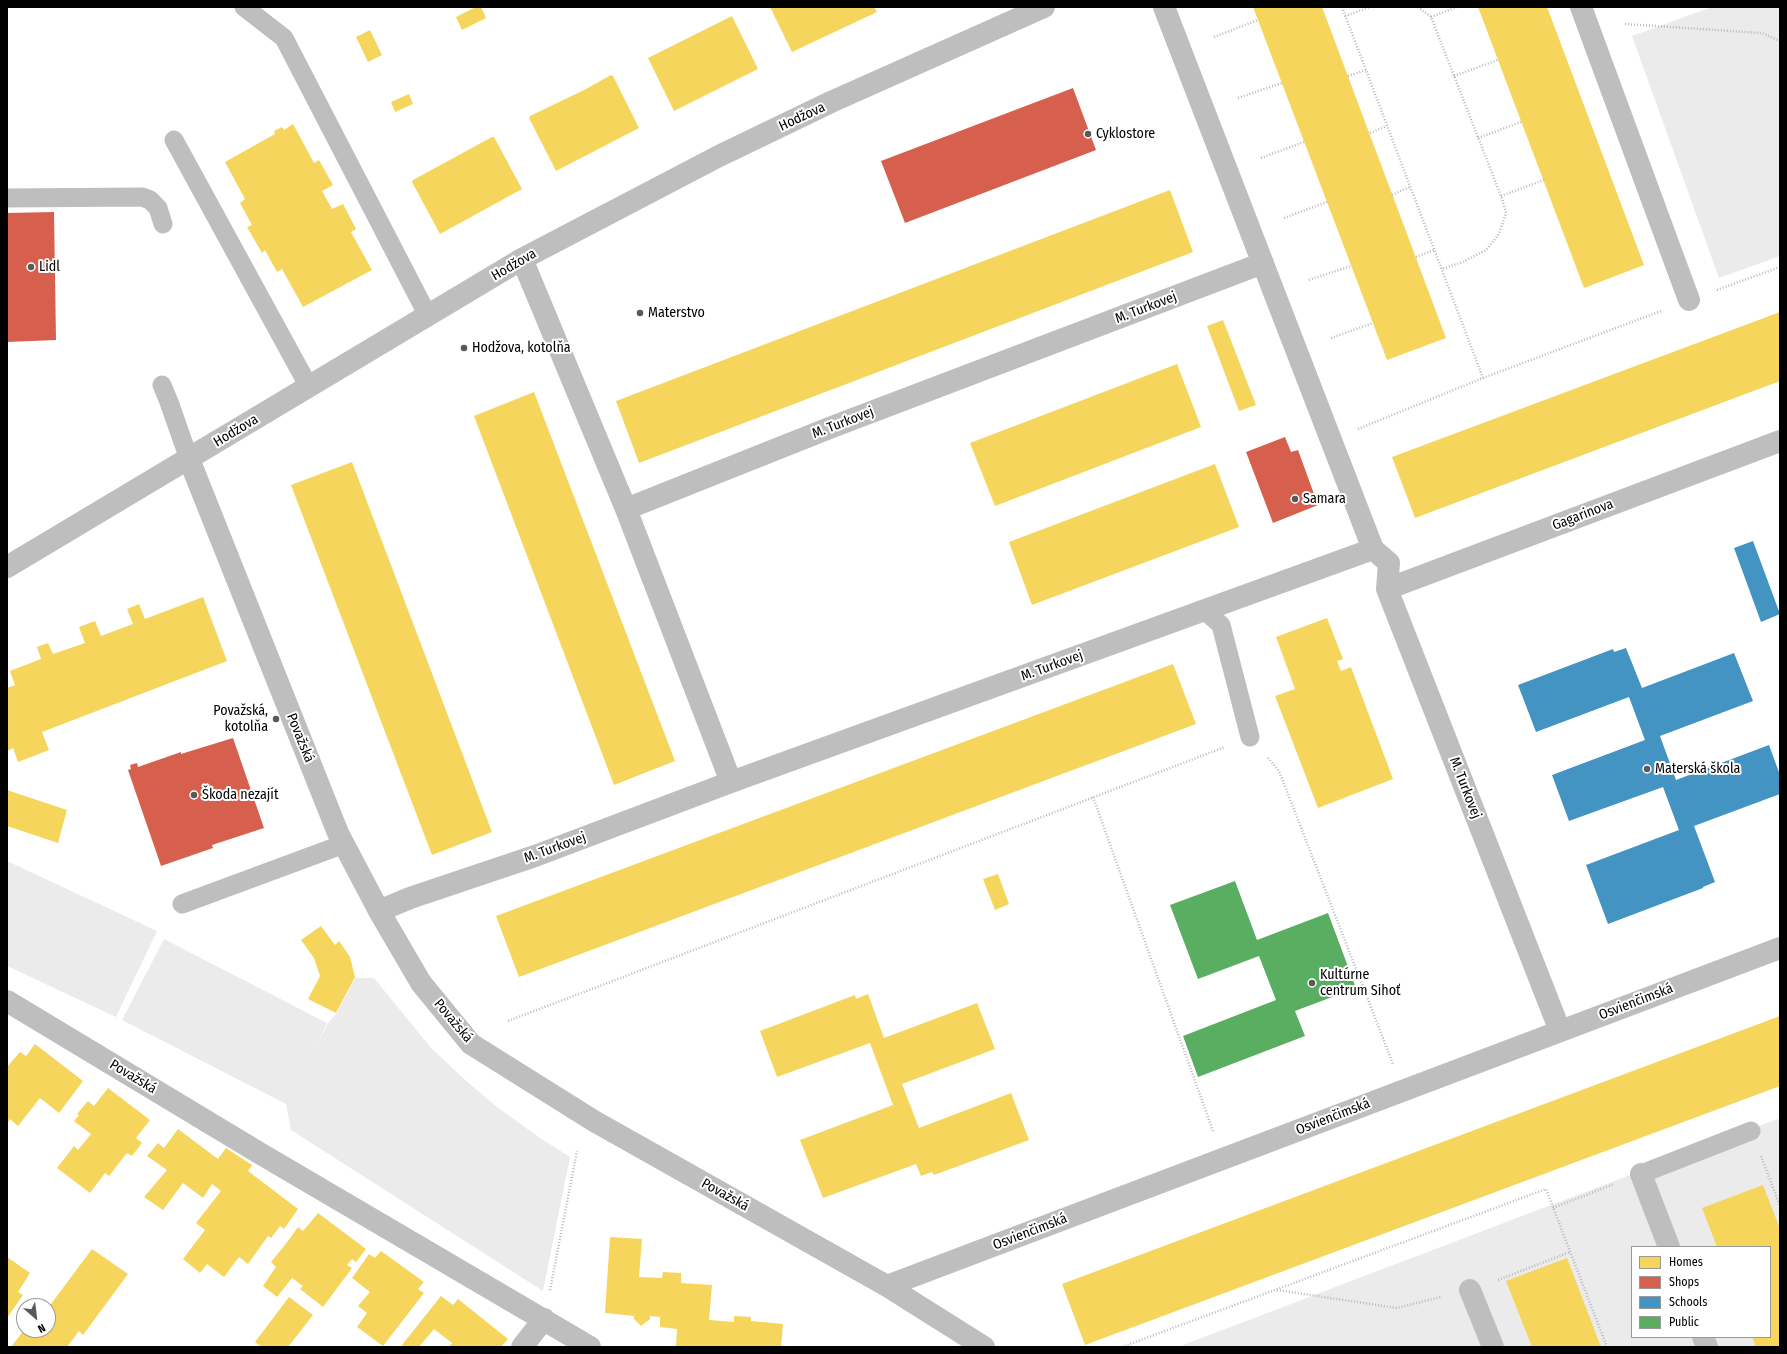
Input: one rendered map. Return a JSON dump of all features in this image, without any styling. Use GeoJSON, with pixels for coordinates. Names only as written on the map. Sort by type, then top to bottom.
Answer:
{"type":"FeatureCollection","features":[{"type":"Feature","properties":{"kind":"street","name":"Hodžova"},"geometry":{"type":"LineString","coordinates":[[7,567],[522,259],[726,152],[831,102],[1044,7]]}},
{"type":"Feature","properties":{"kind":"street","name":"M. Turkovej"},"geometry":{"type":"LineString","coordinates":[[1164,7],[1373,549],[1389,563],[1387,589],[1560,1031]]}},
{"type":"Feature","properties":{"kind":"street"},"geometry":{"type":"LineString","coordinates":[[1581,7],[1689,300]]}},
{"type":"Feature","properties":{"kind":"street"},"geometry":{"type":"LineString","coordinates":[[522,259],[626,509],[730,782]]}},
{"type":"Feature","properties":{"kind":"street","name":"M. Turkovej"},"geometry":{"type":"LineString","coordinates":[[626,509],[832,427],[1263,263]]}},
{"type":"Feature","properties":{"kind":"street","name":"Gagarinova"},"geometry":{"type":"LineString","coordinates":[[1387,589],[1780,441]]}},
{"type":"Feature","properties":{"kind":"street","name":"Považská"},"geometry":{"type":"LineString","coordinates":[[189,459],[344,844],[379,911],[422,983],[471,1044],[594,1121],[887,1286],[984,1347]]}},
{"type":"Feature","properties":{"kind":"street","name":"M. Turkovej"},"geometry":{"type":"LineString","coordinates":[[379,911],[410,898],[535,856],[730,782],[1373,549]]}},
{"type":"Feature","properties":{"kind":"street","name":"Osvienčimská"},"geometry":{"type":"LineString","coordinates":[[887,1286],[1780,948]]}},
{"type":"Feature","properties":{"kind":"street","name":"Považská"},"geometry":{"type":"LineString","coordinates":[[7,1001],[261,1154],[590,1347]]}},
{"type":"Feature","properties":{"kind":"street"},"geometry":{"type":"LineString","coordinates":[[1641,1174],[1669,1246]]}},
{"type":"Feature","properties":{"kind":"street"},"geometry":{"type":"LineString","coordinates":[[1470,1290],[1493,1347]]}},
{"type":"Feature","properties":{"kind":"street"},"geometry":{"type":"LineString","coordinates":[[522,1347],[544,1319]]}},
{"type":"Feature","properties":{"kind":"lane"},"geometry":{"type":"LineString","coordinates":[[244,7],[284,38],[428,316]]}},
{"type":"Feature","properties":{"kind":"lane"},"geometry":{"type":"LineString","coordinates":[[174,140],[309,387]]}},
{"type":"Feature","properties":{"kind":"lane"},"geometry":{"type":"LineString","coordinates":[[7,198],[142,198],[150,200],[158,208],[163,224]]}},
{"type":"Feature","properties":{"kind":"lane"},"geometry":{"type":"LineString","coordinates":[[162,385],[170,402],[189,459]]}},
{"type":"Feature","properties":{"kind":"lane"},"geometry":{"type":"LineString","coordinates":[[1204,610],[1221,625],[1250,737]]}},
{"type":"Feature","properties":{"kind":"lane"},"geometry":{"type":"LineString","coordinates":[[182,904],[344,844]]}},
{"type":"Feature","properties":{"kind":"lane"},"geometry":{"type":"LineString","coordinates":[[1641,1174],[1751,1132]]}},
{"type":"Feature","properties":{"kind":"path"},"geometry":{"type":"LineString","coordinates":[[1342,7],[1483,378]]}},
{"type":"Feature","properties":{"kind":"path"},"geometry":{"type":"LineString","coordinates":[[1345,16],[1370,7]]}},
{"type":"Feature","properties":{"kind":"path"},"geometry":{"type":"LineString","coordinates":[[1418,7],[1431,17],[1501,196],[1506,214],[1499,234],[1486,250],[1463,262],[1442,270]]}},
{"type":"Feature","properties":{"kind":"path"},"geometry":{"type":"LineString","coordinates":[[1431,17],[1457,7]]}},
{"type":"Feature","properties":{"kind":"path"},"geometry":{"type":"LineString","coordinates":[[1214,37],[1258,20]]}},
{"type":"Feature","properties":{"kind":"path"},"geometry":{"type":"LineString","coordinates":[[1625,24],[1762,33],[1780,41]]}},
{"type":"Feature","properties":{"kind":"path"},"geometry":{"type":"LineString","coordinates":[[1454,76],[1498,60]]}},
{"type":"Feature","properties":{"kind":"path"},"geometry":{"type":"LineString","coordinates":[[1348,76],[1366,70]]}},
{"type":"Feature","properties":{"kind":"path"},"geometry":{"type":"LineString","coordinates":[[1238,98],[1282,83]]}},
{"type":"Feature","properties":{"kind":"path"},"geometry":{"type":"LineString","coordinates":[[1478,138],[1521,122]]}},
{"type":"Feature","properties":{"kind":"path"},"geometry":{"type":"LineString","coordinates":[[1370,133],[1387,126]]}},
{"type":"Feature","properties":{"kind":"path"},"geometry":{"type":"LineString","coordinates":[[1261,158],[1304,142]]}},
{"type":"Feature","properties":{"kind":"path"},"geometry":{"type":"LineString","coordinates":[[1501,196],[1544,180]]}},
{"type":"Feature","properties":{"kind":"path"},"geometry":{"type":"LineString","coordinates":[[1392,195],[1410,187]]}},
{"type":"Feature","properties":{"kind":"path"},"geometry":{"type":"LineString","coordinates":[[1284,218],[1327,202]]}},
{"type":"Feature","properties":{"kind":"path"},"geometry":{"type":"LineString","coordinates":[[1416,257],[1434,250]]}},
{"type":"Feature","properties":{"kind":"path"},"geometry":{"type":"LineString","coordinates":[[1309,280],[1351,266]]}},
{"type":"Feature","properties":{"kind":"path"},"geometry":{"type":"LineString","coordinates":[[1331,439],[1483,378],[1780,267]]}},
{"type":"Feature","properties":{"kind":"path"},"geometry":{"type":"LineString","coordinates":[[1331,338],[1373,323]]}},
{"type":"Feature","properties":{"kind":"path"},"geometry":{"type":"LineString","coordinates":[[508,1021],[1250,737],[1279,771],[1396,1069]]}},
{"type":"Feature","properties":{"kind":"path"},"geometry":{"type":"LineString","coordinates":[[1093,797],[1215,1137]]}},
{"type":"Feature","properties":{"kind":"path"},"geometry":{"type":"LineString","coordinates":[[1751,1132],[1780,1206]]}},
{"type":"Feature","properties":{"kind":"path"},"geometry":{"type":"LineString","coordinates":[[544,1319],[577,1151]]}},
{"type":"Feature","properties":{"kind":"path"},"geometry":{"type":"LineString","coordinates":[[1553,1208],[1641,1174]]}},
{"type":"Feature","properties":{"kind":"path"},"geometry":{"type":"LineString","coordinates":[[1122,1347],[1546,1189],[1607,1347]]}},
{"type":"Feature","properties":{"kind":"path"},"geometry":{"type":"LineString","coordinates":[[1275,1289],[1397,1308],[1470,1290],[1570,1252]]}},
{"type":"Feature","properties":{"kind":"shaded area"},"geometry":{"type":"Polygon","coordinates":[[[1712,7],[1780,7],[1780,256],[1719,278],[1632,36],[1712,7]]]}},
{"type":"Feature","properties":{"kind":"shaded area"},"geometry":{"type":"Polygon","coordinates":[[[7,861],[157,931],[116,1017],[7,966],[7,861]]]}},
{"type":"Feature","properties":{"kind":"shaded area"},"geometry":{"type":"Polygon","coordinates":[[[164,939],[327,1023],[313,1052],[328,1023],[337,1013],[355,978],[374,978],[431,1048],[464,1079],[497,1107],[540,1138],[570,1157],[543,1291],[291,1130],[286,1104],[122,1020],[164,939]]]}},
{"type":"Feature","properties":{"kind":"shaded area"},"geometry":{"type":"Polygon","coordinates":[[[1780,1118],[1780,1347],[1178,1347],[1780,1118]]]}},
{"type":"Feature","properties":{"kind":"building: Homes"},"geometry":{"type":"Polygon","coordinates":[[[476,7],[481,7],[486,18],[462,30],[456,17],[476,7]]]}},
{"type":"Feature","properties":{"kind":"building: Homes"},"geometry":{"type":"Polygon","coordinates":[[[770,7],[874,7],[877,12],[792,52],[770,7]]]}},
{"type":"Feature","properties":{"kind":"building: Homes"},"geometry":{"type":"Polygon","coordinates":[[[1253,7],[1322,7],[1446,338],[1387,360],[1253,7]]]}},
{"type":"Feature","properties":{"kind":"building: Homes"},"geometry":{"type":"Polygon","coordinates":[[[1478,7],[1547,7],[1644,265],[1584,288],[1478,7]]]}},
{"type":"Feature","properties":{"kind":"building: Homes"},"geometry":{"type":"Polygon","coordinates":[[[732,16],[758,69],[674,111],[648,58],[732,16]]]}},
{"type":"Feature","properties":{"kind":"building: Homes"},"geometry":{"type":"Polygon","coordinates":[[[370,30],[382,55],[368,62],[356,37],[370,30]]]}},
{"type":"Feature","properties":{"kind":"building: Homes"},"geometry":{"type":"Polygon","coordinates":[[[611,75],[613,76],[639,128],[556,171],[529,118],[530,116],[611,75]]]}},
{"type":"Feature","properties":{"kind":"building: Homes"},"geometry":{"type":"Polygon","coordinates":[[[409,94],[413,104],[395,112],[391,102],[409,94]]]}},
{"type":"Feature","properties":{"kind":"building: Homes"},"geometry":{"type":"Polygon","coordinates":[[[293,124],[314,163],[319,160],[333,185],[322,191],[332,209],[343,204],[356,229],[351,232],[372,270],[303,307],[282,269],[277,272],[265,250],[262,253],[247,227],[252,225],[240,203],[245,199],[225,162],[275,134],[274,131],[282,127],[284,130],[293,124]]]}},
{"type":"Feature","properties":{"kind":"building: Homes"},"geometry":{"type":"Polygon","coordinates":[[[494,137],[522,189],[440,234],[412,182],[413,180],[494,137]]]}},
{"type":"Feature","properties":{"kind":"building: Homes"},"geometry":{"type":"Polygon","coordinates":[[[1170,190],[1193,252],[639,463],[616,401],[1170,190]]]}},
{"type":"Feature","properties":{"kind":"building: Homes"},"geometry":{"type":"Polygon","coordinates":[[[1780,312],[1780,381],[1415,518],[1392,457],[1780,312]]]}},
{"type":"Feature","properties":{"kind":"building: Homes"},"geometry":{"type":"Polygon","coordinates":[[[1223,320],[1256,405],[1239,411],[1207,326],[1223,320]]]}},
{"type":"Feature","properties":{"kind":"building: Homes"},"geometry":{"type":"Polygon","coordinates":[[[1177,364],[1201,427],[995,506],[970,443],[1177,364]]]}},
{"type":"Feature","properties":{"kind":"building: Homes"},"geometry":{"type":"Polygon","coordinates":[[[534,392],[675,761],[614,785],[474,416],[534,392]]]}},
{"type":"Feature","properties":{"kind":"building: Homes"},"geometry":{"type":"Polygon","coordinates":[[[352,462],[492,832],[432,855],[291,485],[352,462]]]}},
{"type":"Feature","properties":{"kind":"building: Homes"},"geometry":{"type":"Polygon","coordinates":[[[1215,464],[1239,527],[1032,605],[1009,542],[1215,464]]]}},
{"type":"Feature","properties":{"kind":"building: Homes"},"geometry":{"type":"Polygon","coordinates":[[[203,597],[227,661],[42,732],[49,750],[18,762],[13,748],[7,751],[7,688],[15,685],[10,671],[41,659],[37,647],[48,643],[53,654],[85,643],[79,627],[95,621],[101,636],[133,624],[127,609],[139,604],[145,619],[203,597]]]}},
{"type":"Feature","properties":{"kind":"building: Homes"},"geometry":{"type":"Polygon","coordinates":[[[1327,618],[1343,659],[1337,661],[1341,671],[1351,667],[1393,779],[1318,808],[1275,696],[1295,689],[1276,637],[1327,618]]]}},
{"type":"Feature","properties":{"kind":"building: Homes"},"geometry":{"type":"Polygon","coordinates":[[[1173,664],[1196,724],[519,977],[496,916],[1173,664]]]}},
{"type":"Feature","properties":{"kind":"building: Homes"},"geometry":{"type":"Polygon","coordinates":[[[7,790],[67,810],[58,843],[7,826],[7,790]]]}},
{"type":"Feature","properties":{"kind":"building: Homes"},"geometry":{"type":"Polygon","coordinates":[[[998,874],[1009,904],[995,910],[983,879],[998,874]]]}},
{"type":"Feature","properties":{"kind":"building: Homes"},"geometry":{"type":"Polygon","coordinates":[[[321,926],[335,945],[339,941],[350,957],[355,977],[336,1013],[308,999],[320,976],[314,958],[301,940],[321,926]]]}},
{"type":"Feature","properties":{"kind":"building: Homes"},"geometry":{"type":"Polygon","coordinates":[[[868,994],[884,1038],[977,1003],[995,1049],[902,1084],[919,1128],[1011,1093],[1029,1140],[934,1175],[932,1172],[921,1176],[916,1164],[823,1198],[800,1140],[893,1105],[870,1043],[777,1077],[760,1031],[855,995],[856,999],[868,994]]]}},
{"type":"Feature","properties":{"kind":"building: Homes"},"geometry":{"type":"Polygon","coordinates":[[[1780,1016],[1780,1086],[1085,1345],[1062,1284],[1780,1016]]]}},
{"type":"Feature","properties":{"kind":"building: Homes"},"geometry":{"type":"Polygon","coordinates":[[[35,1044],[83,1081],[59,1113],[40,1098],[18,1126],[10,1119],[7,1124],[7,1067],[20,1052],[26,1056],[35,1044]]]}},
{"type":"Feature","properties":{"kind":"building: Homes"},"geometry":{"type":"Polygon","coordinates":[[[108,1088],[150,1120],[136,1138],[142,1143],[132,1156],[127,1153],[109,1176],[105,1173],[90,1193],[57,1168],[74,1146],[78,1150],[91,1134],[74,1121],[79,1115],[77,1114],[88,1101],[94,1106],[108,1088]]]}},
{"type":"Feature","properties":{"kind":"building: Homes"},"geometry":{"type":"Polygon","coordinates":[[[178,1129],[218,1159],[226,1148],[252,1165],[248,1171],[298,1209],[284,1229],[280,1226],[271,1238],[268,1236],[248,1264],[239,1257],[224,1277],[207,1264],[200,1273],[183,1259],[205,1230],[196,1223],[221,1191],[212,1184],[203,1198],[183,1183],[163,1210],[144,1197],[167,1170],[147,1156],[158,1143],[164,1148],[178,1129]]]}},
{"type":"Feature","properties":{"kind":"building: Homes"},"geometry":{"type":"Polygon","coordinates":[[[1763,1185],[1780,1229],[1780,1347],[1756,1347],[1752,1338],[1771,1338],[1771,1246],[1717,1246],[1702,1208],[1763,1185]]]}},
{"type":"Feature","properties":{"kind":"building: Homes"},"geometry":{"type":"Polygon","coordinates":[[[318,1213],[366,1249],[356,1262],[352,1259],[347,1265],[352,1268],[323,1307],[300,1289],[303,1286],[292,1278],[277,1297],[263,1286],[276,1267],[271,1262],[298,1227],[303,1231],[318,1213]]]}},
{"type":"Feature","properties":{"kind":"building: Homes"},"geometry":{"type":"Polygon","coordinates":[[[610,1237],[642,1239],[639,1277],[662,1278],[663,1272],[681,1273],[681,1283],[712,1285],[709,1320],[734,1322],[734,1316],[751,1317],[751,1321],[783,1324],[781,1347],[676,1347],[677,1329],[660,1327],[660,1317],[650,1316],[650,1319],[641,1326],[634,1319],[634,1316],[605,1313],[610,1237]]]}},
{"type":"Feature","properties":{"kind":"building: Homes"},"geometry":{"type":"Polygon","coordinates":[[[92,1249],[128,1274],[83,1335],[79,1331],[67,1347],[11,1347],[18,1338],[56,1338],[55,1298],[92,1249]]]}},
{"type":"Feature","properties":{"kind":"building: Homes"},"geometry":{"type":"Polygon","coordinates":[[[381,1251],[424,1282],[418,1289],[424,1293],[383,1346],[357,1327],[367,1313],[358,1306],[370,1292],[352,1278],[369,1254],[375,1258],[381,1251]]]}},
{"type":"Feature","properties":{"kind":"building: Homes"},"geometry":{"type":"Polygon","coordinates":[[[7,1257],[30,1273],[18,1292],[23,1295],[21,1298],[16,1298],[16,1305],[7,1318],[7,1257]]]}},
{"type":"Feature","properties":{"kind":"building: Homes"},"geometry":{"type":"Polygon","coordinates":[[[1567,1258],[1601,1347],[1532,1347],[1506,1281],[1567,1258]]]}},
{"type":"Feature","properties":{"kind":"building: Homes"},"geometry":{"type":"Polygon","coordinates":[[[441,1296],[453,1305],[458,1299],[508,1339],[501,1347],[449,1347],[452,1343],[434,1329],[419,1347],[405,1347],[402,1345],[441,1296]]]}},
{"type":"Feature","properties":{"kind":"building: Homes"},"geometry":{"type":"Polygon","coordinates":[[[289,1297],[313,1315],[288,1347],[262,1347],[255,1342],[289,1297]]]}},
{"type":"Feature","properties":{"kind":"building: Shops"},"geometry":{"type":"Polygon","coordinates":[[[1073,88],[1096,150],[905,223],[881,161],[1073,88]]]}},
{"type":"Feature","properties":{"kind":"building: Shops","name":"Lidl"},"geometry":{"type":"Polygon","coordinates":[[[54,212],[56,340],[7,342],[7,213],[54,212]]]}},
{"type":"Feature","properties":{"kind":"building: Shops"},"geometry":{"type":"Polygon","coordinates":[[[1285,437],[1291,452],[1298,450],[1318,505],[1273,523],[1246,452],[1285,437]]]}},
{"type":"Feature","properties":{"kind":"building: Shops","name":"Škoda nezajít"},"geometry":{"type":"Polygon","coordinates":[[[233,738],[264,828],[212,845],[213,848],[161,866],[128,770],[131,769],[130,765],[137,763],[138,767],[181,752],[181,754],[233,738]]]}},
{"type":"Feature","properties":{"kind":"building: Schools"},"geometry":{"type":"Polygon","coordinates":[[[1753,541],[1780,614],[1761,622],[1734,548],[1753,541]]]}},
{"type":"Feature","properties":{"kind":"building: Schools"},"geometry":{"type":"Polygon","coordinates":[[[1626,648],[1642,688],[1734,653],[1753,701],[1660,736],[1676,780],[1769,745],[1780,775],[1780,794],[1694,826],[1715,882],[1703,888],[1608,924],[1586,865],[1679,830],[1663,787],[1569,821],[1552,775],[1645,740],[1629,697],[1536,732],[1518,685],[1613,649],[1614,652],[1626,648]]]}},
{"type":"Feature","properties":{"kind":"building: Public","name":"Kultúrne centrum Sihoť"},"geometry":{"type":"Polygon","coordinates":[[[1235,881],[1257,940],[1328,913],[1356,988],[1295,1011],[1305,1036],[1198,1077],[1183,1036],[1276,1000],[1259,956],[1198,979],[1170,905],[1235,881]]]}},
{"type":"Feature","properties":{"kind":"place","name":"Cyklostore"},"geometry":{"type":"Point","coordinates":[1088,134]}},
{"type":"Feature","properties":{"kind":"place","name":"Lidl"},"geometry":{"type":"Point","coordinates":[31,267]}},
{"type":"Feature","properties":{"kind":"place","name":"Materstvo"},"geometry":{"type":"Point","coordinates":[640,313]}},
{"type":"Feature","properties":{"kind":"place","name":"Hodžova, kotolňa"},"geometry":{"type":"Point","coordinates":[464,348]}},
{"type":"Feature","properties":{"kind":"place","name":"Samara"},"geometry":{"type":"Point","coordinates":[1295,499]}},
{"type":"Feature","properties":{"kind":"place","name":"Považská, kotolňa"},"geometry":{"type":"Point","coordinates":[276,719]}},
{"type":"Feature","properties":{"kind":"place","name":"Materská škola"},"geometry":{"type":"Point","coordinates":[1647,769]}},
{"type":"Feature","properties":{"kind":"place","name":"Škoda nezajít"},"geometry":{"type":"Point","coordinates":[194,795]}},
{"type":"Feature","properties":{"kind":"place","name":"Kultúrne centrum Sihoť"},"geometry":{"type":"Point","coordinates":[1312,983]}}]}
